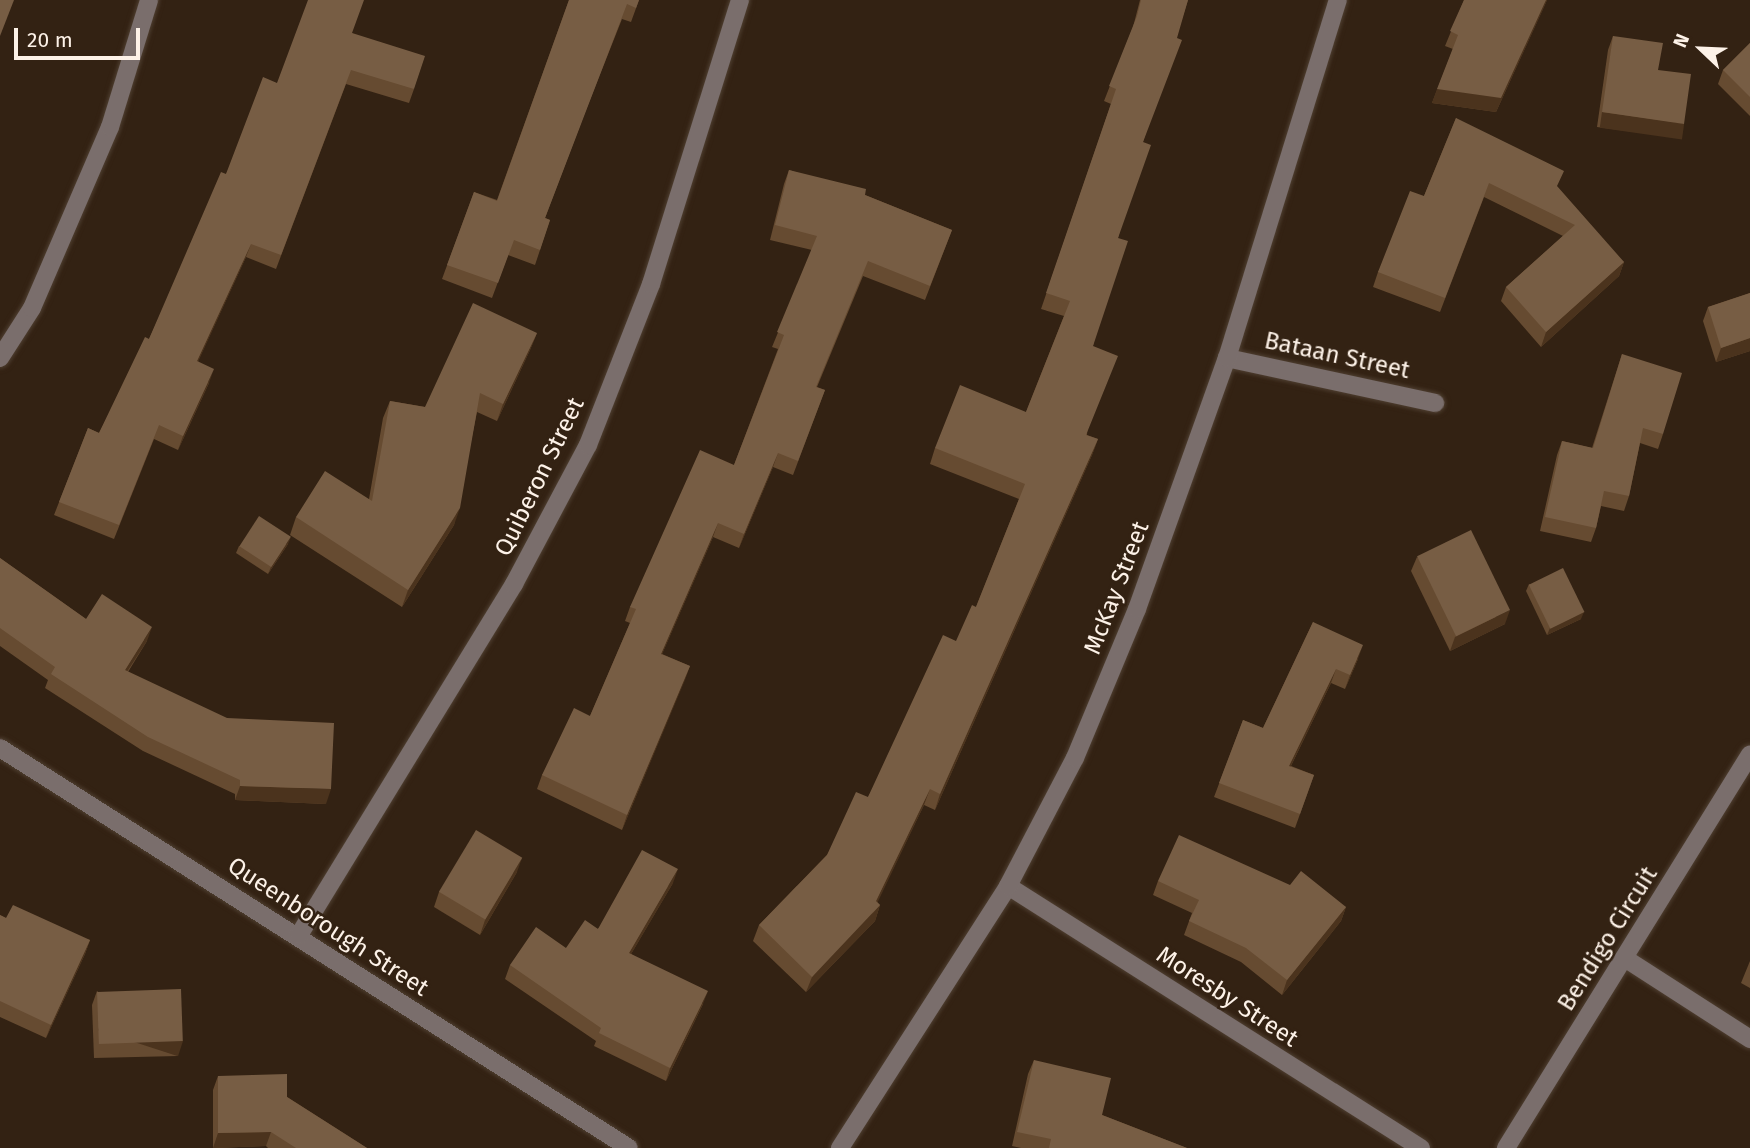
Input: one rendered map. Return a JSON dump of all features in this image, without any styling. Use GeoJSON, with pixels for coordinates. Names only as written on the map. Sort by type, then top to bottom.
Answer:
{"type":"FeatureCollection","features":[{"type":"Feature","properties":{"kind":"street"},"geometry":{"type":"LineString","coordinates":[[0,358],[32,308],[110,127],[149,0]]}},
{"type":"Feature","properties":{"kind":"street","name":"Quiberon Street"},"geometry":{"type":"LineString","coordinates":[[299,935],[514,584],[588,445],[651,284],[740,0]]}},
{"type":"Feature","properties":{"kind":"street","name":"McKay Street"},"geometry":{"type":"LineString","coordinates":[[840,1148],[1008,886],[1085,733],[1137,609],[1227,358],[1338,0]]}},
{"type":"Feature","properties":{"kind":"street","name":"Bataan Street"},"geometry":{"type":"LineString","coordinates":[[1227,358],[1435,403]]}},
{"type":"Feature","properties":{"kind":"street","name":"Queenborough Street"},"geometry":{"type":"LineString","coordinates":[[0,748],[299,935],[629,1148]]}},
{"type":"Feature","properties":{"kind":"street","name":"Bendigo Circuit"},"geometry":{"type":"LineString","coordinates":[[1506,1148],[1750,755]]}},
{"type":"Feature","properties":{"kind":"street","name":"Moresby Street"},"geometry":{"type":"LineString","coordinates":[[1008,886],[1421,1148]]}},
{"type":"Feature","properties":{"kind":"street"},"geometry":{"type":"LineString","coordinates":[[1626,958],[1750,1039]]}},
{"type":"Feature","properties":{"kind":"building"},"geometry":{"type":"Polygon","coordinates":[[[0,0],[14,0],[0,36],[0,0]]]}},
{"type":"Feature","properties":{"kind":"building"},"geometry":{"type":"Polygon","coordinates":[[[308,0],[364,0],[352,33],[425,56],[414,89],[351,70],[281,255],[251,244],[197,361],[214,369],[183,436],[159,425],[119,525],[59,502],[88,428],[99,433],[145,337],[149,339],[221,172],[226,174],[263,77],[277,83],[308,0]]]}},
{"type":"Feature","properties":{"kind":"building"},"geometry":{"type":"Polygon","coordinates":[[[569,0],[639,0],[636,8],[627,4],[545,218],[550,220],[540,250],[514,240],[498,283],[447,265],[474,192],[497,201],[569,0]]]}},
{"type":"Feature","properties":{"kind":"building"},"geometry":{"type":"Polygon","coordinates":[[[1141,0],[1188,0],[1177,38],[1182,40],[1143,142],[1151,145],[1118,238],[1128,241],[1093,346],[1118,356],[1086,435],[1098,439],[940,794],[930,789],[876,901],[880,905],[812,977],[759,925],[827,855],[856,792],[868,797],[943,635],[956,641],[972,605],[976,607],[1025,484],[935,448],[960,385],[1026,412],[1070,301],[1046,293],[1116,89],[1109,86],[1141,0]]]}},
{"type":"Feature","properties":{"kind":"building"},"geometry":{"type":"Polygon","coordinates":[[[1464,0],[1546,0],[1501,98],[1437,89],[1458,35],[1450,31],[1464,0]]]}},
{"type":"Feature","properties":{"kind":"building"},"geometry":{"type":"Polygon","coordinates":[[[1613,36],[1663,43],[1658,70],[1691,74],[1684,124],[1602,112],[1613,36]]]}},
{"type":"Feature","properties":{"kind":"building"},"geometry":{"type":"Polygon","coordinates":[[[1750,43],[1750,97],[1723,70],[1750,43]]]}},
{"type":"Feature","properties":{"kind":"building"},"geometry":{"type":"Polygon","coordinates":[[[1456,118],[1564,171],[1557,186],[1624,262],[1546,332],[1506,287],[1575,225],[1489,183],[1445,298],[1378,272],[1410,191],[1424,196],[1456,118]]]}},
{"type":"Feature","properties":{"kind":"building"},"geometry":{"type":"Polygon","coordinates":[[[789,170],[866,189],[865,195],[952,230],[930,286],[868,261],[816,387],[825,390],[798,461],[778,453],[744,534],[718,523],[661,654],[690,666],[627,815],[542,775],[574,708],[590,716],[636,609],[630,607],[700,450],[734,465],[784,335],[777,332],[817,236],[775,225],[789,170]]]}},
{"type":"Feature","properties":{"kind":"building"},"geometry":{"type":"Polygon","coordinates":[[[1750,293],[1750,338],[1721,348],[1708,307],[1750,293]]]}},
{"type":"Feature","properties":{"kind":"building"},"geometry":{"type":"Polygon","coordinates":[[[473,303],[537,333],[503,404],[480,393],[460,508],[408,590],[296,517],[325,471],[372,501],[390,401],[425,407],[473,303]]]}},
{"type":"Feature","properties":{"kind":"building"},"geometry":{"type":"Polygon","coordinates":[[[1622,354],[1682,373],[1663,434],[1643,428],[1629,496],[1604,491],[1596,528],[1545,517],[1562,441],[1593,448],[1622,354]]]}},
{"type":"Feature","properties":{"kind":"building"},"geometry":{"type":"Polygon","coordinates":[[[259,516],[291,537],[271,567],[239,546],[259,516]]]}},
{"type":"Feature","properties":{"kind":"building"},"geometry":{"type":"Polygon","coordinates":[[[1471,530],[1510,610],[1456,636],[1417,556],[1471,530]]]}},
{"type":"Feature","properties":{"kind":"building"},"geometry":{"type":"Polygon","coordinates":[[[0,558],[86,619],[102,594],[152,627],[125,670],[227,718],[334,723],[331,789],[240,786],[240,780],[148,737],[51,674],[55,667],[0,628],[0,558]]]}},
{"type":"Feature","properties":{"kind":"building"},"geometry":{"type":"Polygon","coordinates":[[[1563,568],[1584,612],[1550,629],[1529,585],[1563,568]]]}},
{"type":"Feature","properties":{"kind":"building"},"geometry":{"type":"Polygon","coordinates":[[[1313,622],[1363,645],[1350,675],[1336,669],[1289,766],[1314,775],[1300,814],[1219,783],[1243,720],[1263,728],[1313,622]]]}},
{"type":"Feature","properties":{"kind":"building"},"geometry":{"type":"Polygon","coordinates":[[[476,830],[522,858],[485,920],[439,892],[476,830]]]}},
{"type":"Feature","properties":{"kind":"building"},"geometry":{"type":"Polygon","coordinates":[[[1179,835],[1290,885],[1301,871],[1346,907],[1287,980],[1246,948],[1189,921],[1199,900],[1158,881],[1179,835]]]}},
{"type":"Feature","properties":{"kind":"building"},"geometry":{"type":"Polygon","coordinates":[[[642,850],[678,869],[629,953],[708,991],[670,1068],[599,1033],[601,1028],[510,965],[536,927],[566,948],[585,920],[598,929],[642,850]]]}},
{"type":"Feature","properties":{"kind":"building"},"geometry":{"type":"Polygon","coordinates":[[[13,905],[90,940],[51,1025],[0,1001],[0,915],[6,918],[13,905]]]}},
{"type":"Feature","properties":{"kind":"building"},"geometry":{"type":"Polygon","coordinates":[[[181,989],[183,1041],[99,1044],[97,992],[181,989]]]}},
{"type":"Feature","properties":{"kind":"building"},"geometry":{"type":"Polygon","coordinates":[[[1034,1060],[1111,1078],[1102,1115],[1187,1148],[1049,1148],[1051,1139],[1017,1132],[1034,1060]]]}},
{"type":"Feature","properties":{"kind":"building"},"geometry":{"type":"Polygon","coordinates":[[[287,1074],[287,1097],[367,1148],[296,1148],[271,1132],[218,1133],[218,1076],[287,1074]]]}}]}
